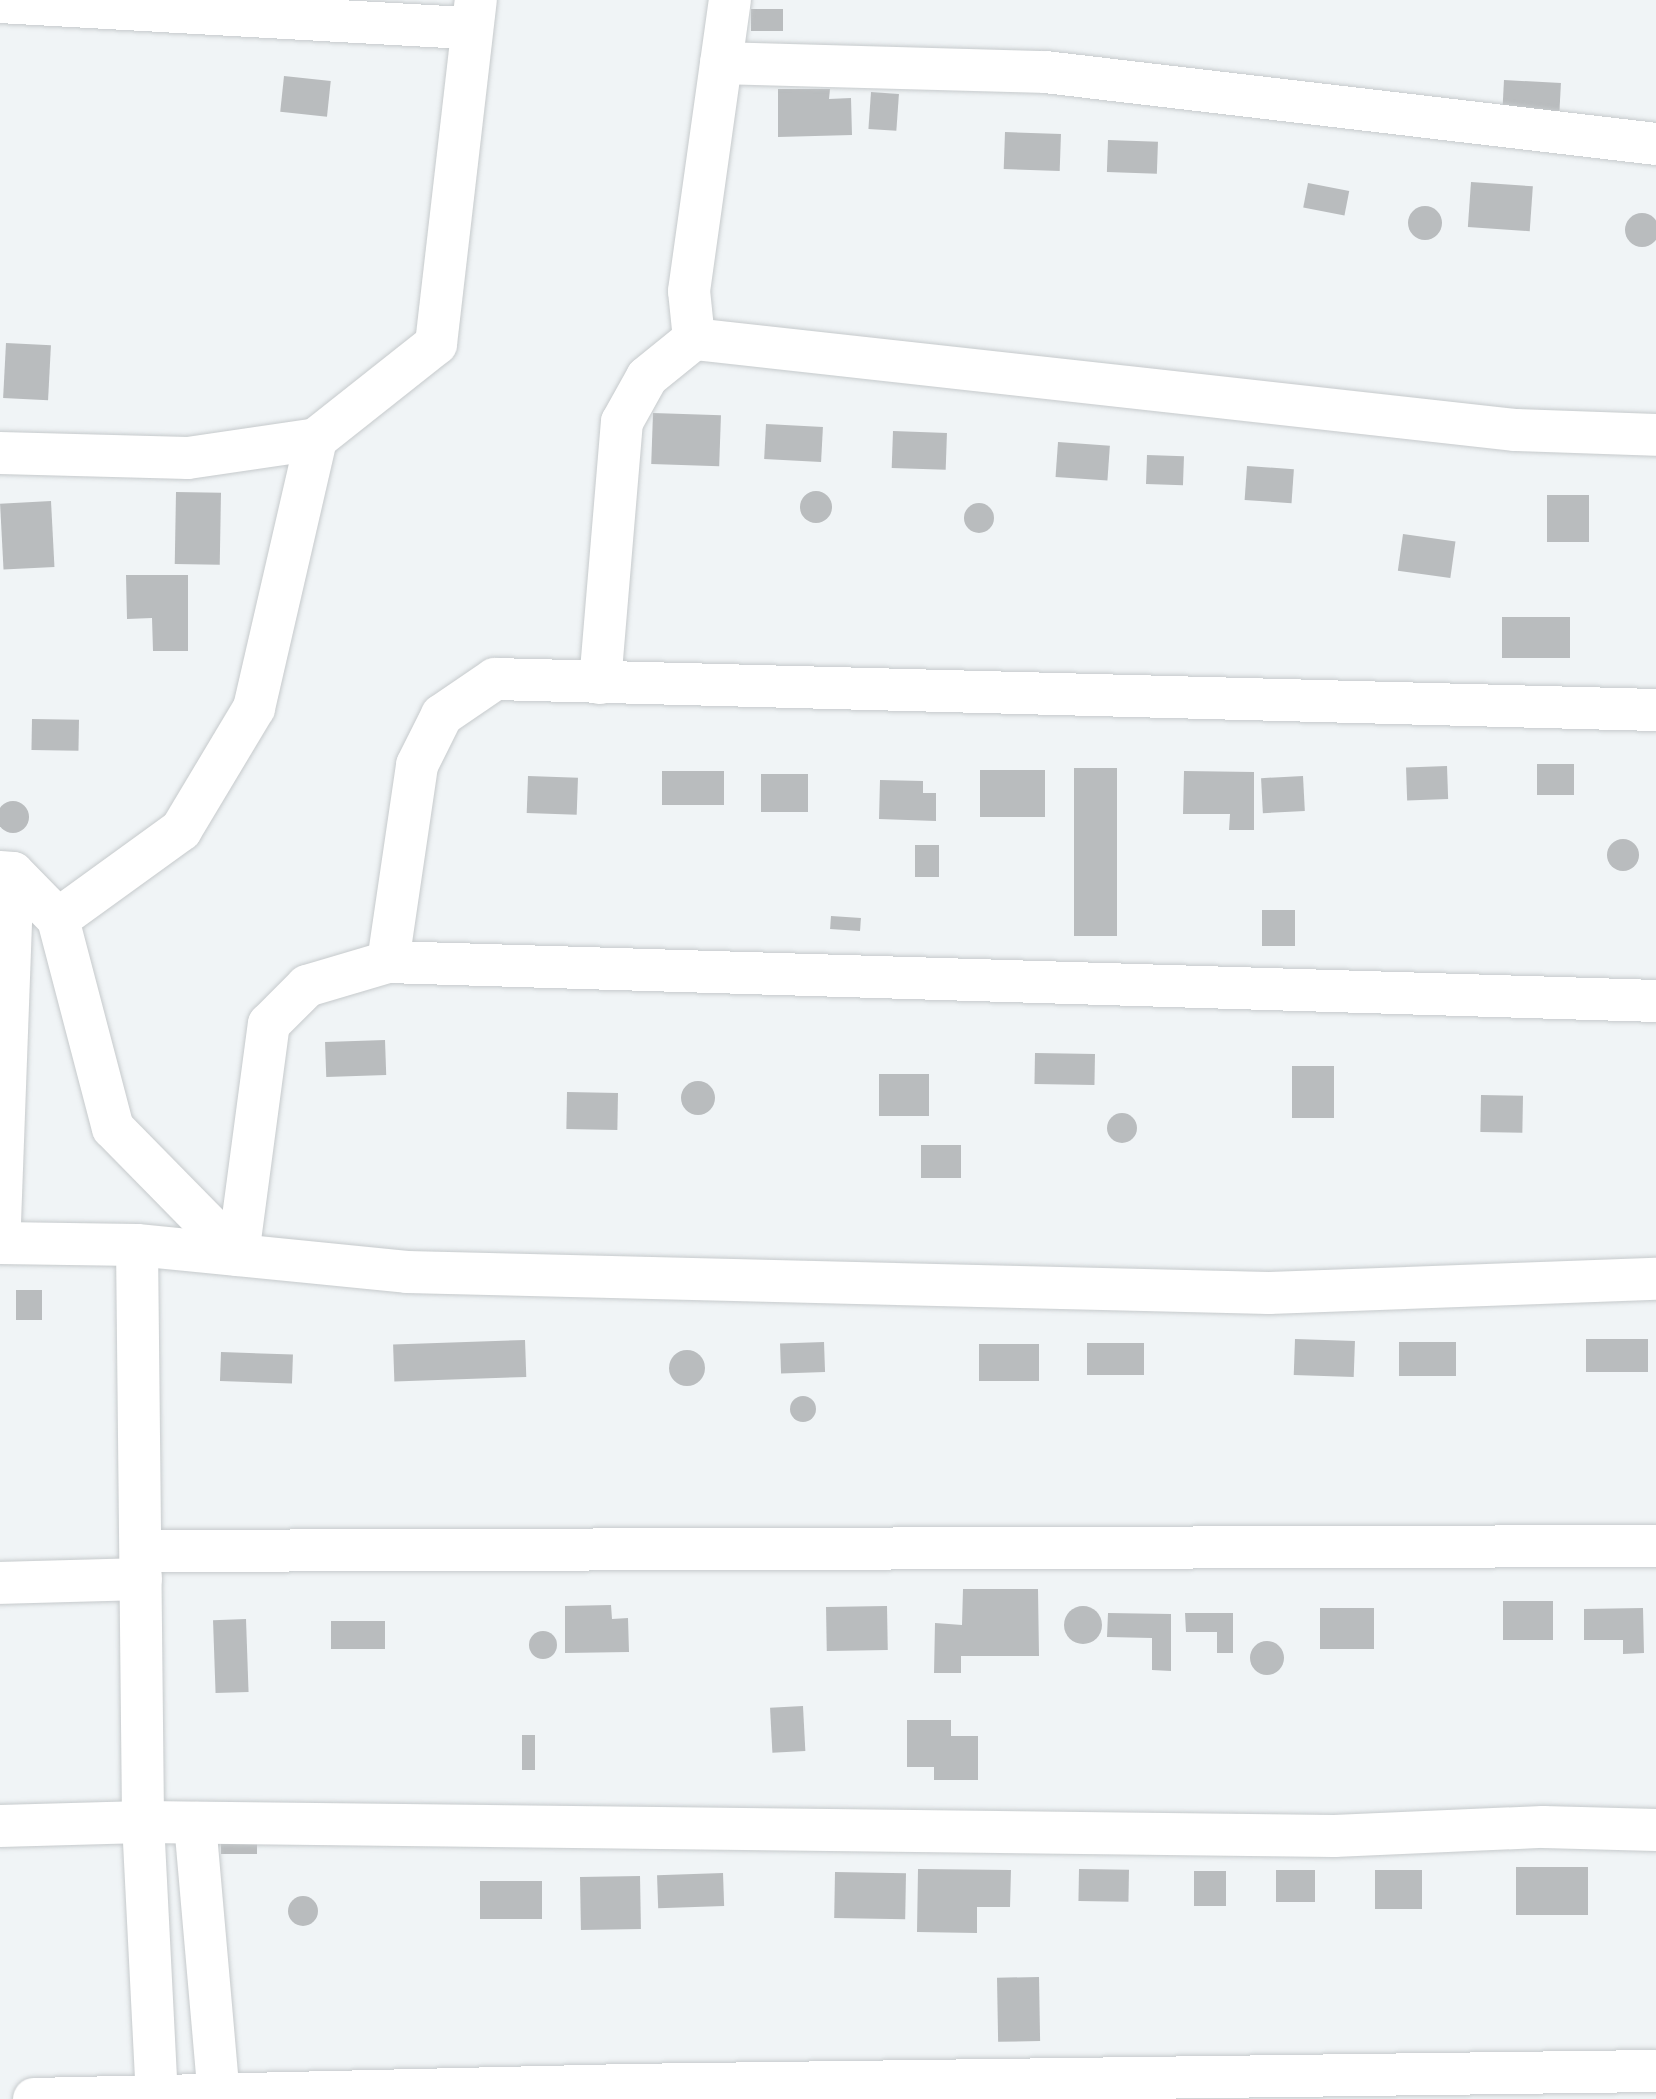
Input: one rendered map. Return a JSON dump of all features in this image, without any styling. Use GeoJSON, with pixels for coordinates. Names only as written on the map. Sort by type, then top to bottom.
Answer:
{"type":"FeatureCollection","features":[{"type":"Feature","properties":{"kind":"street"},"geometry":{"type":"LineString","coordinates":[[694,339],[689,291],[730,0]]}},
{"type":"Feature","properties":{"kind":"street"},"geometry":{"type":"LineString","coordinates":[[0,2],[473,14],[436,344],[316,439],[188,458],[0,453]]}},
{"type":"Feature","properties":{"kind":"street"},"geometry":{"type":"LineString","coordinates":[[721,63],[1045,72],[1656,144]]}},
{"type":"Feature","properties":{"kind":"street"},"geometry":{"type":"LineString","coordinates":[[600,683],[622,422],[647,377],[694,339],[1516,430],[1656,435]]}},
{"type":"Feature","properties":{"kind":"street"},"geometry":{"type":"LineString","coordinates":[[58,919],[181,830],[254,708],[316,439]]}},
{"type":"Feature","properties":{"kind":"street"},"geometry":{"type":"LineString","coordinates":[[388,962],[417,765],[442,715],[495,679],[1656,710]]}},
{"type":"Feature","properties":{"kind":"street"},"geometry":{"type":"LineString","coordinates":[[7,872],[58,919],[113,1128],[238,1255]]}},
{"type":"Feature","properties":{"kind":"street"},"geometry":{"type":"LineString","coordinates":[[0,1223],[7,872]]}},
{"type":"Feature","properties":{"kind":"street"},"geometry":{"type":"LineString","coordinates":[[238,1255],[269,1024],[307,986],[388,962],[1656,1001]]}},
{"type":"Feature","properties":{"kind":"street"},"geometry":{"type":"LineString","coordinates":[[0,1243],[137,1245],[407,1272],[1269,1293],[1656,1279]]}},
{"type":"Feature","properties":{"kind":"street"},"geometry":{"type":"LineString","coordinates":[[137,1245],[143,1822],[157,2097]]}},
{"type":"Feature","properties":{"kind":"street"},"geometry":{"type":"LineString","coordinates":[[0,1583],[141,1565],[1656,1546]]}},
{"type":"Feature","properties":{"kind":"street"},"geometry":{"type":"LineString","coordinates":[[0,1826],[143,1822],[1334,1836],[1543,1827],[1656,1830]]}},
{"type":"Feature","properties":{"kind":"street"},"geometry":{"type":"LineString","coordinates":[[195,1823],[200,1927],[219,2097]]}},
{"type":"Feature","properties":{"kind":"street"},"geometry":{"type":"LineString","coordinates":[[34,2099],[1656,2071]]}},
{"type":"Feature","properties":{"kind":"building"},"geometry":{"type":"Polygon","coordinates":[[[751,9],[783,9],[783,31],[751,31],[751,9]]]}},
{"type":"Feature","properties":{"kind":"building"},"geometry":{"type":"Polygon","coordinates":[[[284,76],[331,81],[327,117],[280,112],[284,76]]]}},
{"type":"Feature","properties":{"kind":"building"},"geometry":{"type":"Polygon","coordinates":[[[1504,80],[1561,83],[1559,114],[1502,111],[1504,80]]]}},
{"type":"Feature","properties":{"kind":"building"},"geometry":{"type":"Polygon","coordinates":[[[778,89],[830,89],[829,99],[851,98],[852,135],[778,137],[778,89]]]}},
{"type":"Feature","properties":{"kind":"building"},"geometry":{"type":"Polygon","coordinates":[[[871,92],[899,94],[896,131],[868,129],[871,92]]]}},
{"type":"Feature","properties":{"kind":"building"},"geometry":{"type":"Polygon","coordinates":[[[1005,132],[1061,134],[1060,171],[1004,169],[1005,132]]]}},
{"type":"Feature","properties":{"kind":"building"},"geometry":{"type":"Polygon","coordinates":[[[1108,140],[1158,142],[1157,174],[1107,172],[1108,140]]]}},
{"type":"Feature","properties":{"kind":"building"},"geometry":{"type":"Polygon","coordinates":[[[1471,182],[1533,186],[1530,231],[1468,227],[1471,182]]]}},
{"type":"Feature","properties":{"kind":"building"},"geometry":{"type":"Polygon","coordinates":[[[1308,183],[1349,191],[1344,216],[1303,208],[1308,183]]]}},
{"type":"Feature","properties":{"kind":"building"},"geometry":{"type":"Polygon","coordinates":[[[1425,206],[1437,211],[1442,223],[1437,235],[1425,240],[1413,235],[1408,223],[1413,211],[1425,206]]]}},
{"type":"Feature","properties":{"kind":"building"},"geometry":{"type":"Polygon","coordinates":[[[1642,213],[1654,218],[1659,230],[1654,242],[1642,247],[1630,242],[1625,230],[1630,218],[1642,213]]]}},
{"type":"Feature","properties":{"kind":"building"},"geometry":{"type":"Polygon","coordinates":[[[6,343],[51,345],[48,400],[3,398],[6,343]]]}},
{"type":"Feature","properties":{"kind":"building"},"geometry":{"type":"Polygon","coordinates":[[[653,413],[721,415],[719,466],[651,464],[653,413]]]}},
{"type":"Feature","properties":{"kind":"building"},"geometry":{"type":"Polygon","coordinates":[[[766,424],[823,427],[821,462],[764,459],[766,424]]]}},
{"type":"Feature","properties":{"kind":"building"},"geometry":{"type":"Polygon","coordinates":[[[893,431],[947,433],[946,470],[892,468],[893,431]]]}},
{"type":"Feature","properties":{"kind":"building"},"geometry":{"type":"Polygon","coordinates":[[[1058,442],[1110,446],[1107,481],[1056,477],[1058,442]]]}},
{"type":"Feature","properties":{"kind":"building"},"geometry":{"type":"Polygon","coordinates":[[[1147,455],[1184,456],[1183,485],[1146,484],[1147,455]]]}},
{"type":"Feature","properties":{"kind":"building"},"geometry":{"type":"Polygon","coordinates":[[[1247,466],[1294,469],[1292,503],[1245,500],[1247,466]]]}},
{"type":"Feature","properties":{"kind":"building"},"geometry":{"type":"Polygon","coordinates":[[[816,491],[827,496],[832,507],[827,518],[816,523],[805,518],[800,507],[805,496],[816,491]]]}},
{"type":"Feature","properties":{"kind":"building"},"geometry":{"type":"Polygon","coordinates":[[[176,492],[221,493],[220,565],[175,564],[176,492]]]}},
{"type":"Feature","properties":{"kind":"building"},"geometry":{"type":"Polygon","coordinates":[[[1547,495],[1589,495],[1589,542],[1547,542],[1547,495]]]}},
{"type":"Feature","properties":{"kind":"building"},"geometry":{"type":"Polygon","coordinates":[[[51,501],[54,567],[4,570],[0,504],[51,501]]]}},
{"type":"Feature","properties":{"kind":"building"},"geometry":{"type":"Polygon","coordinates":[[[979,503],[985,504],[993,512],[993,524],[985,532],[979,533],[973,532],[965,524],[964,518],[965,512],[973,504],[979,503]]]}},
{"type":"Feature","properties":{"kind":"building"},"geometry":{"type":"Polygon","coordinates":[[[1403,534],[1455,541],[1450,578],[1398,571],[1403,534]]]}},
{"type":"Feature","properties":{"kind":"building"},"geometry":{"type":"Polygon","coordinates":[[[126,575],[188,575],[188,651],[153,651],[152,618],[127,619],[126,575]]]}},
{"type":"Feature","properties":{"kind":"building"},"geometry":{"type":"Polygon","coordinates":[[[1502,617],[1570,617],[1570,658],[1502,658],[1502,617]]]}},
{"type":"Feature","properties":{"kind":"building"},"geometry":{"type":"Polygon","coordinates":[[[32,719],[79,720],[78,751],[31,750],[32,719]]]}},
{"type":"Feature","properties":{"kind":"building"},"geometry":{"type":"Polygon","coordinates":[[[1537,764],[1574,764],[1574,795],[1537,795],[1537,764]]]}},
{"type":"Feature","properties":{"kind":"building"},"geometry":{"type":"Polygon","coordinates":[[[1447,766],[1448,799],[1407,800],[1406,767],[1447,766]]]}},
{"type":"Feature","properties":{"kind":"building"},"geometry":{"type":"Polygon","coordinates":[[[1074,768],[1117,768],[1117,936],[1074,936],[1074,768]]]}},
{"type":"Feature","properties":{"kind":"building"},"geometry":{"type":"Polygon","coordinates":[[[980,770],[1045,770],[1045,817],[980,817],[980,770]]]}},
{"type":"Feature","properties":{"kind":"building"},"geometry":{"type":"Polygon","coordinates":[[[662,771],[724,771],[724,805],[662,805],[662,771]]]}},
{"type":"Feature","properties":{"kind":"building"},"geometry":{"type":"Polygon","coordinates":[[[1184,771],[1254,772],[1254,830],[1229,830],[1230,814],[1183,814],[1184,771]]]}},
{"type":"Feature","properties":{"kind":"building"},"geometry":{"type":"Polygon","coordinates":[[[761,774],[808,774],[808,812],[761,812],[761,774]]]}},
{"type":"Feature","properties":{"kind":"building"},"geometry":{"type":"Polygon","coordinates":[[[528,776],[578,778],[577,815],[527,813],[528,776]]]}},
{"type":"Feature","properties":{"kind":"building"},"geometry":{"type":"Polygon","coordinates":[[[1303,776],[1305,811],[1263,813],[1261,778],[1303,776]]]}},
{"type":"Feature","properties":{"kind":"building"},"geometry":{"type":"Polygon","coordinates":[[[880,780],[923,781],[923,793],[936,793],[936,821],[879,819],[880,780]]]}},
{"type":"Feature","properties":{"kind":"building"},"geometry":{"type":"Polygon","coordinates":[[[13,801],[25,805],[29,817],[25,829],[13,833],[1,829],[-3,817],[1,805],[13,801]]]}},
{"type":"Feature","properties":{"kind":"building"},"geometry":{"type":"Polygon","coordinates":[[[1623,839],[1634,844],[1639,855],[1634,866],[1623,871],[1612,866],[1607,855],[1612,844],[1623,839]]]}},
{"type":"Feature","properties":{"kind":"building"},"geometry":{"type":"Polygon","coordinates":[[[915,845],[939,845],[939,877],[915,877],[915,845]]]}},
{"type":"Feature","properties":{"kind":"building"},"geometry":{"type":"Polygon","coordinates":[[[1262,910],[1295,910],[1295,946],[1262,946],[1262,910]]]}},
{"type":"Feature","properties":{"kind":"building"},"geometry":{"type":"Polygon","coordinates":[[[831,916],[861,918],[860,931],[830,929],[831,916]]]}},
{"type":"Feature","properties":{"kind":"building"},"geometry":{"type":"Polygon","coordinates":[[[385,1040],[386,1075],[326,1077],[325,1042],[385,1040]]]}},
{"type":"Feature","properties":{"kind":"building"},"geometry":{"type":"Polygon","coordinates":[[[1035,1053],[1095,1054],[1094,1085],[1034,1084],[1035,1053]]]}},
{"type":"Feature","properties":{"kind":"building"},"geometry":{"type":"Polygon","coordinates":[[[1292,1066],[1334,1066],[1334,1118],[1292,1118],[1292,1066]]]}},
{"type":"Feature","properties":{"kind":"building"},"geometry":{"type":"Polygon","coordinates":[[[879,1074],[929,1074],[929,1116],[879,1116],[879,1074]]]}},
{"type":"Feature","properties":{"kind":"building"},"geometry":{"type":"Polygon","coordinates":[[[698,1081],[710,1086],[715,1098],[710,1110],[698,1115],[686,1110],[681,1098],[686,1086],[698,1081]]]}},
{"type":"Feature","properties":{"kind":"building"},"geometry":{"type":"Polygon","coordinates":[[[567,1092],[618,1093],[617,1130],[566,1129],[567,1092]]]}},
{"type":"Feature","properties":{"kind":"building"},"geometry":{"type":"Polygon","coordinates":[[[1481,1095],[1523,1096],[1522,1133],[1480,1132],[1481,1095]]]}},
{"type":"Feature","properties":{"kind":"building"},"geometry":{"type":"Polygon","coordinates":[[[1122,1113],[1133,1117],[1137,1128],[1133,1139],[1122,1143],[1111,1139],[1107,1128],[1111,1117],[1122,1113]]]}},
{"type":"Feature","properties":{"kind":"building"},"geometry":{"type":"Polygon","coordinates":[[[921,1145],[961,1145],[961,1178],[921,1178],[921,1145]]]}},
{"type":"Feature","properties":{"kind":"building"},"geometry":{"type":"Polygon","coordinates":[[[16,1290],[42,1290],[42,1320],[16,1320],[16,1290]]]}},
{"type":"Feature","properties":{"kind":"building"},"geometry":{"type":"Polygon","coordinates":[[[1295,1339],[1355,1341],[1354,1377],[1294,1375],[1295,1339]]]}},
{"type":"Feature","properties":{"kind":"building"},"geometry":{"type":"Polygon","coordinates":[[[1586,1339],[1648,1339],[1648,1372],[1586,1372],[1586,1339]]]}},
{"type":"Feature","properties":{"kind":"building"},"geometry":{"type":"Polygon","coordinates":[[[525,1340],[526,1377],[394,1382],[393,1345],[525,1340]]]}},
{"type":"Feature","properties":{"kind":"building"},"geometry":{"type":"Polygon","coordinates":[[[824,1342],[825,1372],[781,1374],[780,1344],[824,1342]]]}},
{"type":"Feature","properties":{"kind":"building"},"geometry":{"type":"Polygon","coordinates":[[[1399,1342],[1456,1342],[1456,1376],[1399,1376],[1399,1342]]]}},
{"type":"Feature","properties":{"kind":"building"},"geometry":{"type":"Polygon","coordinates":[[[1087,1343],[1144,1343],[1144,1375],[1087,1375],[1087,1343]]]}},
{"type":"Feature","properties":{"kind":"building"},"geometry":{"type":"Polygon","coordinates":[[[979,1344],[1039,1344],[1039,1381],[979,1381],[979,1344]]]}},
{"type":"Feature","properties":{"kind":"building"},"geometry":{"type":"Polygon","coordinates":[[[687,1350],[700,1355],[705,1368],[700,1381],[687,1386],[674,1381],[669,1368],[674,1355],[687,1350]]]}},
{"type":"Feature","properties":{"kind":"building"},"geometry":{"type":"Polygon","coordinates":[[[221,1352],[293,1355],[292,1383],[220,1381],[221,1352]]]}},
{"type":"Feature","properties":{"kind":"building"},"geometry":{"type":"Polygon","coordinates":[[[803,1396],[812,1400],[816,1409],[812,1418],[803,1422],[794,1418],[790,1409],[794,1400],[803,1396]]]}},
{"type":"Feature","properties":{"kind":"building"},"geometry":{"type":"Polygon","coordinates":[[[963,1589],[1038,1589],[1039,1656],[961,1656],[961,1673],[934,1673],[935,1623],[962,1625],[963,1589]]]}},
{"type":"Feature","properties":{"kind":"building"},"geometry":{"type":"Polygon","coordinates":[[[1503,1601],[1553,1601],[1553,1640],[1503,1640],[1503,1601]]]}},
{"type":"Feature","properties":{"kind":"building"},"geometry":{"type":"Polygon","coordinates":[[[611,1605],[612,1619],[628,1618],[629,1652],[565,1653],[565,1606],[611,1605]]]}},
{"type":"Feature","properties":{"kind":"building"},"geometry":{"type":"Polygon","coordinates":[[[887,1606],[888,1650],[827,1651],[826,1607],[887,1606]]]}},
{"type":"Feature","properties":{"kind":"building"},"geometry":{"type":"Polygon","coordinates":[[[1083,1606],[1097,1611],[1102,1625],[1097,1639],[1083,1644],[1069,1639],[1064,1625],[1069,1611],[1083,1606]]]}},
{"type":"Feature","properties":{"kind":"building"},"geometry":{"type":"Polygon","coordinates":[[[1320,1608],[1374,1608],[1374,1649],[1320,1649],[1320,1608]]]}},
{"type":"Feature","properties":{"kind":"building"},"geometry":{"type":"Polygon","coordinates":[[[1643,1608],[1644,1653],[1623,1654],[1623,1640],[1584,1640],[1584,1609],[1643,1608]]]}},
{"type":"Feature","properties":{"kind":"building"},"geometry":{"type":"Polygon","coordinates":[[[1108,1613],[1171,1614],[1171,1671],[1152,1670],[1152,1638],[1107,1637],[1108,1613]]]}},
{"type":"Feature","properties":{"kind":"building"},"geometry":{"type":"Polygon","coordinates":[[[1185,1613],[1233,1613],[1233,1653],[1217,1653],[1217,1632],[1186,1632],[1185,1613]]]}},
{"type":"Feature","properties":{"kind":"building"},"geometry":{"type":"Polygon","coordinates":[[[246,1619],[249,1692],[216,1693],[213,1620],[246,1619]]]}},
{"type":"Feature","properties":{"kind":"building"},"geometry":{"type":"Polygon","coordinates":[[[331,1621],[385,1621],[385,1649],[331,1649],[331,1621]]]}},
{"type":"Feature","properties":{"kind":"building"},"geometry":{"type":"Polygon","coordinates":[[[543,1631],[553,1635],[557,1645],[553,1655],[543,1659],[533,1655],[529,1645],[533,1635],[543,1631]]]}},
{"type":"Feature","properties":{"kind":"building"},"geometry":{"type":"Polygon","coordinates":[[[1267,1641],[1279,1646],[1284,1658],[1279,1670],[1267,1675],[1255,1670],[1250,1658],[1255,1646],[1267,1641]]]}},
{"type":"Feature","properties":{"kind":"building"},"geometry":{"type":"Polygon","coordinates":[[[803,1706],[805,1751],[772,1753],[770,1708],[803,1706]]]}},
{"type":"Feature","properties":{"kind":"building"},"geometry":{"type":"Polygon","coordinates":[[[907,1720],[951,1720],[951,1736],[978,1736],[978,1780],[934,1780],[934,1767],[907,1767],[907,1720]]]}},
{"type":"Feature","properties":{"kind":"building"},"geometry":{"type":"Polygon","coordinates":[[[522,1735],[535,1735],[535,1770],[522,1770],[522,1735]]]}},
{"type":"Feature","properties":{"kind":"building"},"geometry":{"type":"Polygon","coordinates":[[[221,1830],[257,1830],[257,1854],[221,1854],[221,1830]]]}},
{"type":"Feature","properties":{"kind":"building"},"geometry":{"type":"Polygon","coordinates":[[[1516,1867],[1588,1867],[1588,1915],[1516,1915],[1516,1867]]]}},
{"type":"Feature","properties":{"kind":"building"},"geometry":{"type":"Polygon","coordinates":[[[918,1869],[1011,1870],[1010,1907],[977,1907],[977,1933],[917,1932],[918,1869]]]}},
{"type":"Feature","properties":{"kind":"building"},"geometry":{"type":"Polygon","coordinates":[[[1079,1869],[1129,1870],[1128,1902],[1078,1901],[1079,1869]]]}},
{"type":"Feature","properties":{"kind":"building"},"geometry":{"type":"Polygon","coordinates":[[[1276,1870],[1315,1870],[1315,1902],[1276,1902],[1276,1870]]]}},
{"type":"Feature","properties":{"kind":"building"},"geometry":{"type":"Polygon","coordinates":[[[1375,1870],[1422,1870],[1422,1909],[1375,1909],[1375,1870]]]}},
{"type":"Feature","properties":{"kind":"building"},"geometry":{"type":"Polygon","coordinates":[[[1194,1871],[1226,1871],[1226,1906],[1194,1906],[1194,1871]]]}},
{"type":"Feature","properties":{"kind":"building"},"geometry":{"type":"Polygon","coordinates":[[[835,1872],[906,1873],[905,1919],[834,1918],[835,1872]]]}},
{"type":"Feature","properties":{"kind":"building"},"geometry":{"type":"Polygon","coordinates":[[[723,1873],[724,1906],[658,1908],[657,1875],[723,1873]]]}},
{"type":"Feature","properties":{"kind":"building"},"geometry":{"type":"Polygon","coordinates":[[[640,1876],[641,1929],[581,1930],[580,1877],[640,1876]]]}},
{"type":"Feature","properties":{"kind":"building"},"geometry":{"type":"Polygon","coordinates":[[[480,1881],[542,1881],[542,1919],[480,1919],[480,1881]]]}},
{"type":"Feature","properties":{"kind":"building"},"geometry":{"type":"Polygon","coordinates":[[[303,1896],[309,1897],[317,1905],[317,1917],[309,1925],[303,1926],[297,1925],[289,1917],[288,1911],[289,1905],[297,1897],[303,1896]]]}},
{"type":"Feature","properties":{"kind":"building"},"geometry":{"type":"Polygon","coordinates":[[[1039,1977],[1040,2041],[998,2042],[997,1978],[1039,1977]]]}}]}
